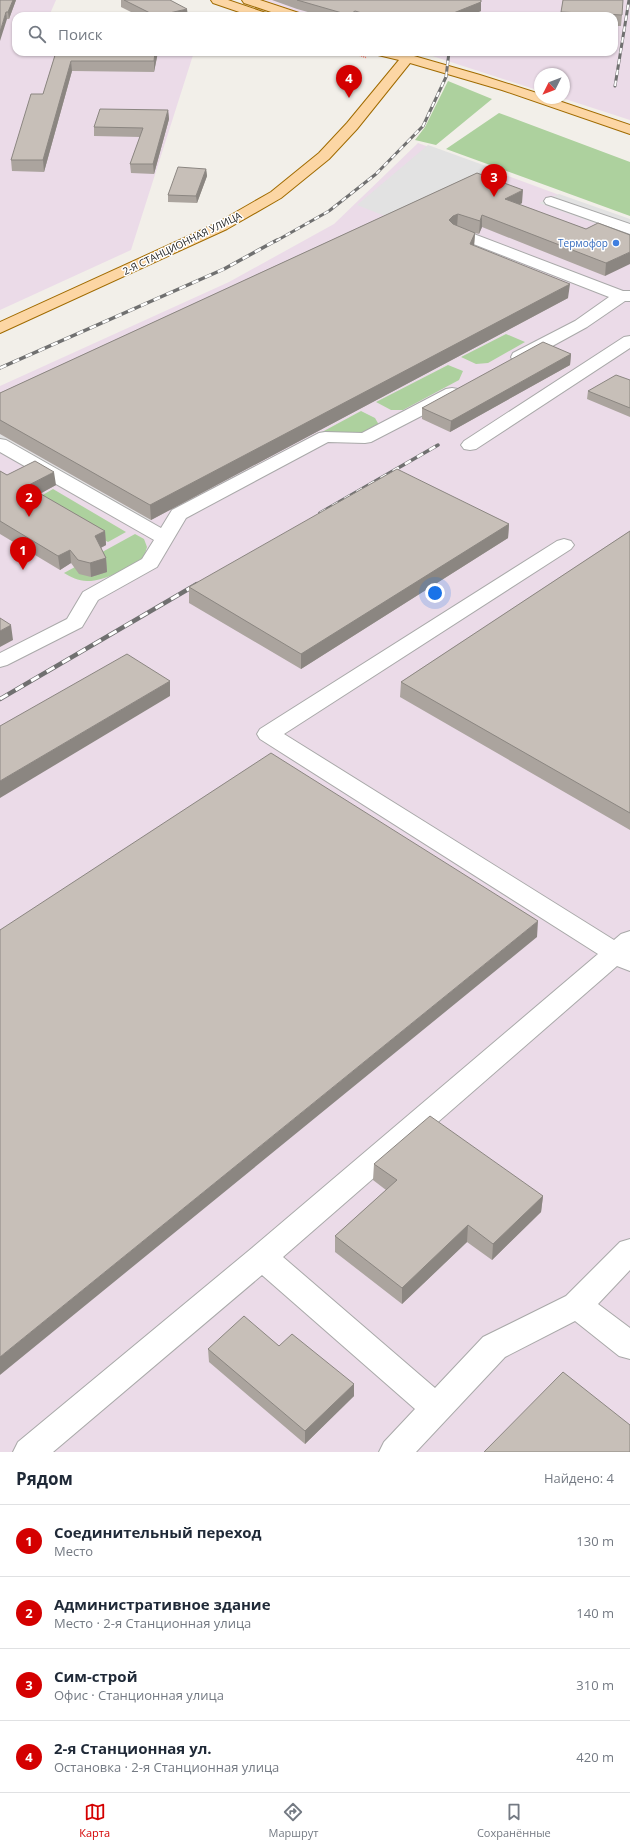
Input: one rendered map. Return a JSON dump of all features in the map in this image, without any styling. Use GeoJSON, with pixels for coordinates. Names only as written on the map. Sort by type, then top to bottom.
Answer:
{"type":"FeatureCollection","features":[{"type":"Feature","properties":{"kind":"main road"},"geometry":{"type":"LineString","coordinates":[[217,0],[251,12]]}},
{"type":"Feature","properties":{"kind":"main road"},"geometry":{"type":"LineString","coordinates":[[248,0],[283,12]]}},
{"type":"Feature","properties":{"kind":"main road","name":"2-Я СТАНЦИОННАЯ УЛИЦА"},"geometry":{"type":"LineString","coordinates":[[0,328],[222,226],[276,195],[324,156],[352,126],[399,56]]}},
{"type":"Feature","properties":{"kind":"main road"},"geometry":{"type":"LineString","coordinates":[[403,56],[630,130]]}},
{"type":"Feature","properties":{"kind":"lane"},"geometry":{"type":"LineString","coordinates":[[551,201],[630,229]]}},
{"type":"Feature","properties":{"kind":"lane"},"geometry":{"type":"LineString","coordinates":[[458,233],[625,296]]}},
{"type":"Feature","properties":{"kind":"lane"},"geometry":{"type":"LineString","coordinates":[[506,364],[581,324],[625,296]]}},
{"type":"Feature","properties":{"kind":"lane"},"geometry":{"type":"LineString","coordinates":[[470,445],[630,341]]}},
{"type":"Feature","properties":{"kind":"lane"},"geometry":{"type":"LineString","coordinates":[[0,661],[75,623],[90,596],[150,563],[179,514],[325,437],[366,438],[464,386]]}},
{"type":"Feature","properties":{"kind":"lane"},"geometry":{"type":"LineString","coordinates":[[0,444],[164,538]]}},
{"type":"Feature","properties":{"kind":"lane"},"geometry":{"type":"LineString","coordinates":[[29,1452],[262,1257],[450,1094],[625,952],[268,734],[564,545]]}},
{"type":"Feature","properties":{"kind":"lane"},"geometry":{"type":"LineString","coordinates":[[395,1452],[494,1347],[576,1306],[630,1251]]}},
{"type":"Feature","properties":{"kind":"lane"},"geometry":{"type":"LineString","coordinates":[[262,1257],[436,1408]]}},
{"type":"Feature","properties":{"kind":"lane"},"geometry":{"type":"LineString","coordinates":[[576,1306],[630,1346]]}},
{"type":"Feature","properties":{"kind":"shaded area"},"geometry":{"type":"Polygon","coordinates":[[[0,0],[56,0],[51,12],[12,12],[12,56],[193,56],[131,250],[0,310],[0,0]]]}},
{"type":"Feature","properties":{"kind":"shaded area"},"geometry":{"type":"Polygon","coordinates":[[[264,0],[630,0],[630,120],[570,101],[570,68],[534,68],[534,89],[432,56],[618,56],[618,12],[298,12],[264,0]]]}},
{"type":"Feature","properties":{"kind":"shaded area"},"geometry":{"type":"Polygon","coordinates":[[[418,143],[630,221],[630,1452],[0,1452],[0,386],[229,282],[334,224],[418,143]]]}},
{"type":"Feature","properties":{"kind":"shaded area"},"geometry":{"type":"Polygon","coordinates":[[[428,145],[497,170],[395,220],[357,205],[428,145]]]}},
{"type":"Feature","properties":{"kind":"shaded area"},"geometry":{"type":"Polygon","coordinates":[[[559,194],[630,219],[630,236],[539,203],[559,194]]]}},
{"type":"Feature","properties":{"kind":"shaded area"},"geometry":{"type":"Polygon","coordinates":[[[0,434],[151,520],[141,525],[0,444],[0,434]]]}},
{"type":"Feature","properties":{"kind":"green space"},"geometry":{"type":"Polygon","coordinates":[[[448,81],[492,99],[436,145],[415,140],[425,127],[448,81]]]}},
{"type":"Feature","properties":{"kind":"green space"},"geometry":{"type":"Polygon","coordinates":[[[499,113],[630,162],[630,216],[446,149],[499,113]]]}},
{"type":"Feature","properties":{"kind":"green space"},"geometry":{"type":"Polygon","coordinates":[[[506,334],[525,342],[488,363],[476,364],[461,357],[506,334]]]}},
{"type":"Feature","properties":{"kind":"green space"},"geometry":{"type":"Polygon","coordinates":[[[448,365],[463,371],[459,380],[403,410],[391,410],[376,402],[448,365]]]}},
{"type":"Feature","properties":{"kind":"green space"},"geometry":{"type":"Polygon","coordinates":[[[361,411],[375,418],[379,425],[362,434],[322,432],[361,411]]]}},
{"type":"Feature","properties":{"kind":"green space"},"geometry":{"type":"Polygon","coordinates":[[[53,489],[126,532],[108,542],[34,500],[53,489]]]}},
{"type":"Feature","properties":{"kind":"green space"},"geometry":{"type":"Polygon","coordinates":[[[135,534],[144,539],[147,547],[144,556],[134,565],[117,573],[93,581],[78,580],[64,573],[135,534]]]}},
{"type":"Feature","properties":{"kind":"building"},"geometry":{"type":"Polygon","coordinates":[[[0,0],[13,0],[8,12],[6,12],[0,32],[0,0]]]}},
{"type":"Feature","properties":{"kind":"building"},"geometry":{"type":"Polygon","coordinates":[[[124,0],[170,0],[187,9],[174,12],[148,12],[124,0]]]}},
{"type":"Feature","properties":{"kind":"building"},"geometry":{"type":"Polygon","coordinates":[[[297,0],[481,0],[481,2],[456,12],[339,12],[297,0]]]}},
{"type":"Feature","properties":{"kind":"building"},"geometry":{"type":"Polygon","coordinates":[[[563,0],[623,0],[622,15],[618,15],[618,12],[561,12],[563,0]]]}},
{"type":"Feature","properties":{"kind":"building"},"geometry":{"type":"Polygon","coordinates":[[[55,56],[155,56],[154,61],[71,61],[43,160],[11,160],[31,94],[43,94],[55,56]]]}},
{"type":"Feature","properties":{"kind":"building"},"geometry":{"type":"Polygon","coordinates":[[[100,109],[168,110],[153,164],[130,164],[143,128],[94,127],[100,109]]]}},
{"type":"Feature","properties":{"kind":"building"},"geometry":{"type":"Polygon","coordinates":[[[178,167],[206,169],[196,196],[168,195],[178,167]]]}},
{"type":"Feature","properties":{"kind":"building"},"geometry":{"type":"Polygon","coordinates":[[[477,173],[523,190],[505,199],[586,229],[598,223],[630,235],[630,252],[606,263],[482,215],[480,221],[458,214],[453,216],[449,220],[453,224],[475,233],[470,244],[570,284],[150,505],[0,420],[0,393],[477,173]]]}},
{"type":"Feature","properties":{"kind":"building"},"geometry":{"type":"Polygon","coordinates":[[[543,342],[571,354],[451,421],[422,408],[543,342]]]}},
{"type":"Feature","properties":{"kind":"building"},"geometry":{"type":"Polygon","coordinates":[[[616,375],[630,380],[630,408],[588,391],[616,375]]]}},
{"type":"Feature","properties":{"kind":"building"},"geometry":{"type":"Polygon","coordinates":[[[35,461],[54,472],[27,486],[105,531],[95,536],[106,558],[90,563],[78,560],[70,550],[58,556],[0,521],[0,471],[7,475],[35,461]]]}},
{"type":"Feature","properties":{"kind":"building"},"geometry":{"type":"Polygon","coordinates":[[[397,469],[509,524],[301,654],[189,587],[397,469]]]}},
{"type":"Feature","properties":{"kind":"building"},"geometry":{"type":"Polygon","coordinates":[[[630,531],[630,813],[401,682],[630,531]]]}},
{"type":"Feature","properties":{"kind":"building"},"geometry":{"type":"Polygon","coordinates":[[[0,618],[11,625],[0,631],[0,618]]]}},
{"type":"Feature","properties":{"kind":"building"},"geometry":{"type":"Polygon","coordinates":[[[127,654],[170,681],[0,781],[0,726],[127,654]]]}},
{"type":"Feature","properties":{"kind":"building"},"geometry":{"type":"Polygon","coordinates":[[[271,753],[538,921],[0,1357],[0,930],[271,753]]]}},
{"type":"Feature","properties":{"kind":"building"},"geometry":{"type":"Polygon","coordinates":[[[430,1116],[543,1196],[493,1244],[468,1225],[402,1288],[335,1236],[397,1180],[374,1164],[430,1116]]]}},
{"type":"Feature","properties":{"kind":"building"},"geometry":{"type":"Polygon","coordinates":[[[244,1316],[279,1346],[292,1334],[354,1384],[305,1431],[208,1349],[244,1316]]]}},
{"type":"Feature","properties":{"kind":"building"},"geometry":{"type":"Polygon","coordinates":[[[563,1372],[630,1425],[630,1452],[484,1452],[563,1372]]]}},
{"type":"Feature","properties":{"kind":"railway"},"geometry":{"type":"LineString","coordinates":[[615,86],[629,0]]}},
{"type":"Feature","properties":{"kind":"railway"},"geometry":{"type":"LineString","coordinates":[[276,241],[329,211],[376,174],[423,126],[446,77],[449,56]]}},
{"type":"Feature","properties":{"kind":"railway"},"geometry":{"type":"LineString","coordinates":[[0,368],[224,269],[277,240]]}},
{"type":"Feature","properties":{"kind":"railway"},"geometry":{"type":"LineString","coordinates":[[320,513],[438,445]]}},
{"type":"Feature","properties":{"kind":"railway"},"geometry":{"type":"LineString","coordinates":[[0,699],[197,584]]}},
{"type":"Feature","properties":{"kind":"place","name":"2-я Станционная ул."},"geometry":{"type":"Point","coordinates":[349,98]}},
{"type":"Feature","properties":{"kind":"place","name":"Сим-строй"},"geometry":{"type":"Point","coordinates":[494,197]}},
{"type":"Feature","properties":{"kind":"place","name":"Термофор"},"geometry":{"type":"Point","coordinates":[616,243]}},
{"type":"Feature","properties":{"kind":"place","name":"Административное здание"},"geometry":{"type":"Point","coordinates":[29,517]}},
{"type":"Feature","properties":{"kind":"place","name":"Соединительный переход"},"geometry":{"type":"Point","coordinates":[23,570]}}]}
